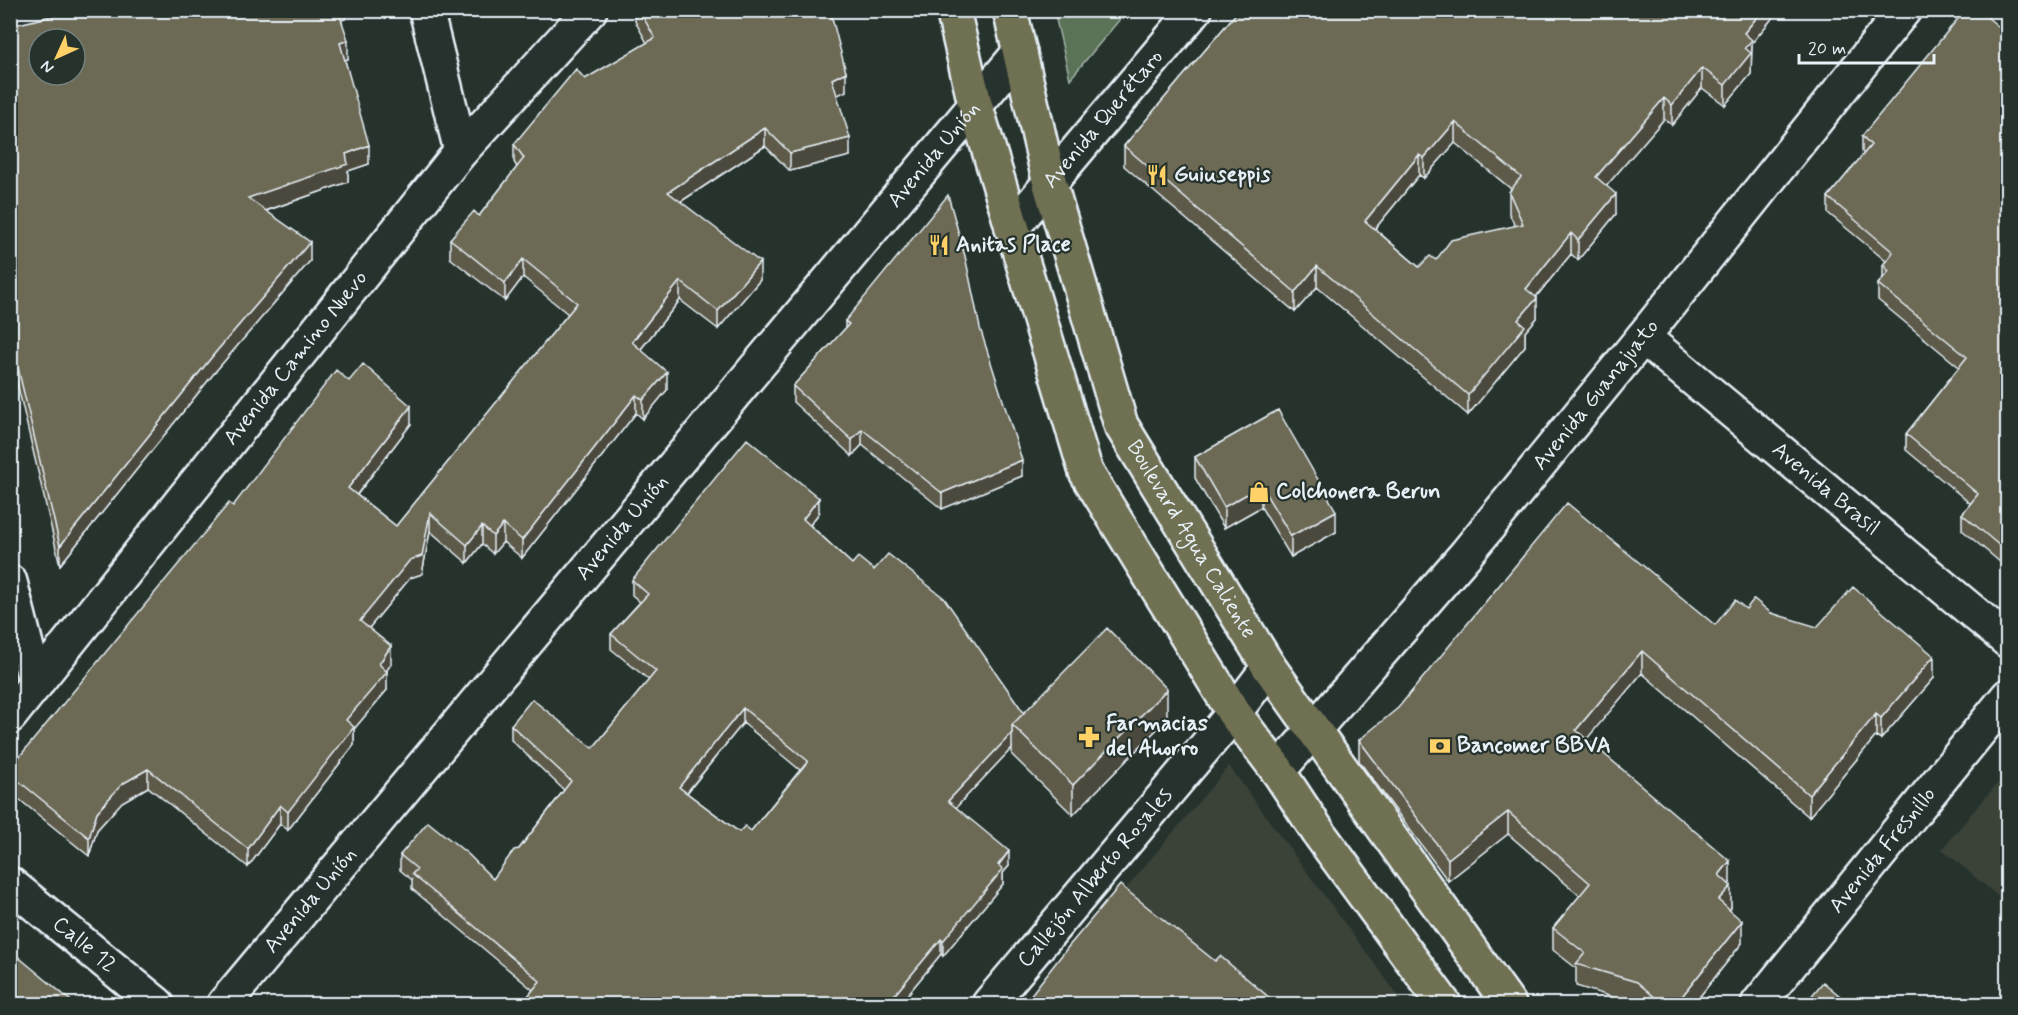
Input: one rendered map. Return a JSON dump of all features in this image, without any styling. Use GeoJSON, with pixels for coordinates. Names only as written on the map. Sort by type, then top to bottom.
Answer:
{"type":"FeatureCollection","features":[{"type":"Feature","properties":{"kind":"main road"},"geometry":{"type":"LineString","coordinates":[[953,10],[975,104],[1086,472],[1234,713],[1278,771],[1321,836],[1444,1005]]}},
{"type":"Feature","properties":{"kind":"main road","name":"Boulevard Agua Caliente"},"geometry":{"type":"LineString","coordinates":[[1010,10],[1050,184],[1121,425],[1269,668],[1509,1005]]}},
{"type":"Feature","properties":{"kind":"street"},"geometry":{"type":"LineString","coordinates":[[426,10],[461,151]]}},
{"type":"Feature","properties":{"kind":"street","name":"Avenida Camino Nuevo"},"geometry":{"type":"LineString","coordinates":[[10,716],[461,151],[590,10]]}},
{"type":"Feature","properties":{"kind":"street","name":"Avenida Querétaro"},"geometry":{"type":"LineString","coordinates":[[1012,228],[1195,10]]}},
{"type":"Feature","properties":{"kind":"street","name":"Avenida Guanajuato"},"geometry":{"type":"LineString","coordinates":[[1278,771],[1312,729],[1466,554],[1904,10]]}},
{"type":"Feature","properties":{"kind":"street","name":"Avenida Unión"},"geometry":{"type":"LineString","coordinates":[[224,1005],[1020,51]]}},
{"type":"Feature","properties":{"kind":"street","name":"Avenida Brasil"},"geometry":{"type":"LineString","coordinates":[[1643,337],[2007,641]]}},
{"type":"Feature","properties":{"kind":"street"},"geometry":{"type":"LineString","coordinates":[[10,582],[36,684]]}},
{"type":"Feature","properties":{"kind":"street","name":"Callejón Alberto Rosales"},"geometry":{"type":"LineString","coordinates":[[989,1005],[1234,713],[1269,668]]}},
{"type":"Feature","properties":{"kind":"street","name":"Avenida Fresnillo"},"geometry":{"type":"LineString","coordinates":[[1758,1005],[2007,696]]}},
{"type":"Feature","properties":{"kind":"street","name":"Calle 12"},"geometry":{"type":"LineString","coordinates":[[10,884],[157,1005]]}},
{"type":"Feature","properties":{"kind":"shaded area"},"geometry":{"type":"Polygon","coordinates":[[[1229,766],[1404,1004],[1029,1004],[1229,766]]]}},
{"type":"Feature","properties":{"kind":"shaded area"},"geometry":{"type":"Polygon","coordinates":[[[2007,772],[2007,904],[1942,849],[2007,772]]]}},
{"type":"Feature","properties":{"kind":"green space"},"geometry":{"type":"Polygon","coordinates":[[[1122,10],[1125,13],[1070,79],[1054,11],[1122,10]]]}},
{"type":"Feature","properties":{"kind":"building"},"geometry":{"type":"Polygon","coordinates":[[[56,10],[338,10],[348,40],[340,43],[369,145],[346,154],[348,164],[248,198],[310,242],[215,353],[60,546],[10,334],[10,26],[57,15],[56,10]]]}},
{"type":"Feature","properties":{"kind":"building"},"geometry":{"type":"Polygon","coordinates":[[[639,10],[830,10],[846,72],[832,79],[850,138],[790,153],[765,128],[668,192],[760,262],[718,311],[680,281],[632,342],[667,372],[643,400],[636,395],[522,540],[503,524],[493,536],[482,526],[467,545],[430,513],[422,556],[410,560],[360,621],[391,646],[379,664],[387,672],[346,720],[354,727],[288,812],[280,805],[248,849],[148,769],[122,784],[97,812],[89,838],[10,774],[10,768],[229,503],[233,506],[336,370],[349,381],[363,364],[411,406],[348,488],[396,526],[577,303],[523,259],[505,283],[450,239],[474,211],[479,216],[524,158],[514,144],[576,69],[585,79],[655,38],[639,10]]]}},
{"type":"Feature","properties":{"kind":"building"},"geometry":{"type":"Polygon","coordinates":[[[1239,10],[1763,10],[1744,33],[1752,40],[1745,48],[1751,53],[1725,85],[1702,68],[1672,105],[1664,98],[1596,177],[1616,194],[1578,240],[1571,233],[1526,289],[1537,298],[1518,320],[1525,326],[1468,395],[1317,266],[1295,292],[1124,146],[1239,10]],[[1455,122],[1424,158],[1419,155],[1365,221],[1419,267],[1430,256],[1436,260],[1451,240],[1523,224],[1509,192],[1521,177],[1455,122]]]}},
{"type":"Feature","properties":{"kind":"building"},"geometry":{"type":"Polygon","coordinates":[[[1965,10],[1979,10],[2007,34],[2007,552],[1962,514],[1978,494],[1906,434],[1967,357],[1878,284],[1889,271],[1883,265],[1893,252],[1828,197],[1871,145],[1862,136],[1965,10]]]}},
{"type":"Feature","properties":{"kind":"building"},"geometry":{"type":"Polygon","coordinates":[[[948,195],[965,256],[980,328],[1022,460],[942,493],[862,429],[852,440],[793,386],[849,324],[845,321],[948,195]]]}},
{"type":"Feature","properties":{"kind":"building","name":"Colchonera Berun"},"geometry":{"type":"Polygon","coordinates":[[[1278,410],[1336,511],[1291,536],[1261,486],[1224,507],[1195,457],[1278,410]]]}},
{"type":"Feature","properties":{"kind":"building"},"geometry":{"type":"Polygon","coordinates":[[[747,439],[819,498],[803,519],[852,564],[858,557],[874,570],[888,554],[944,598],[1024,713],[1012,725],[1012,733],[948,801],[1009,851],[998,865],[1003,869],[886,1005],[735,1005],[728,998],[723,1005],[521,1005],[540,981],[412,874],[417,869],[400,855],[428,822],[468,854],[493,879],[514,850],[519,849],[571,781],[511,725],[532,699],[593,748],[656,671],[611,634],[648,594],[632,580],[747,439]],[[743,708],[679,787],[739,832],[745,826],[751,831],[808,761],[743,708]]]}},
{"type":"Feature","properties":{"kind":"building"},"geometry":{"type":"Polygon","coordinates":[[[1567,503],[1715,625],[1735,600],[1746,609],[1754,599],[1771,613],[1817,627],[1853,587],[1934,656],[1881,718],[1876,714],[1809,795],[1642,651],[1576,730],[1730,861],[1719,875],[1731,886],[1718,900],[1742,921],[1675,1005],[1664,1005],[1637,982],[1576,964],[1585,953],[1553,928],[1590,883],[1508,812],[1448,859],[1359,740],[1398,708],[1567,503]]]}},
{"type":"Feature","properties":{"kind":"building","name":"Farmacias del Ahorro"},"geometry":{"type":"Polygon","coordinates":[[[1107,628],[1167,689],[1073,785],[1012,725],[1107,628]]]}},
{"type":"Feature","properties":{"kind":"building"},"geometry":{"type":"Polygon","coordinates":[[[1120,885],[1215,961],[1220,956],[1278,1005],[1023,1005],[1120,885]]]}},
{"type":"Feature","properties":{"kind":"building"},"geometry":{"type":"Polygon","coordinates":[[[10,950],[76,1005],[10,1005],[10,950]]]}},
{"type":"Feature","properties":{"kind":"building"},"geometry":{"type":"Polygon","coordinates":[[[1823,982],[1851,1005],[1804,1005],[1823,982]]]}},
{"type":"Feature","properties":{"kind":"place","name":"Guiuseppis"},"geometry":{"type":"Point","coordinates":[1157,175]}},
{"type":"Feature","properties":{"kind":"place","name":"Anitas Place"},"geometry":{"type":"Point","coordinates":[939,245]}},
{"type":"Feature","properties":{"kind":"place","name":"Colchonera Berun"},"geometry":{"type":"Point","coordinates":[1259,492]}},
{"type":"Feature","properties":{"kind":"place","name":"Farmacias del Ahorro"},"geometry":{"type":"Point","coordinates":[1089,737]}},
{"type":"Feature","properties":{"kind":"place","name":"Bancomer BBVA"},"geometry":{"type":"Point","coordinates":[1440,746]}}]}
